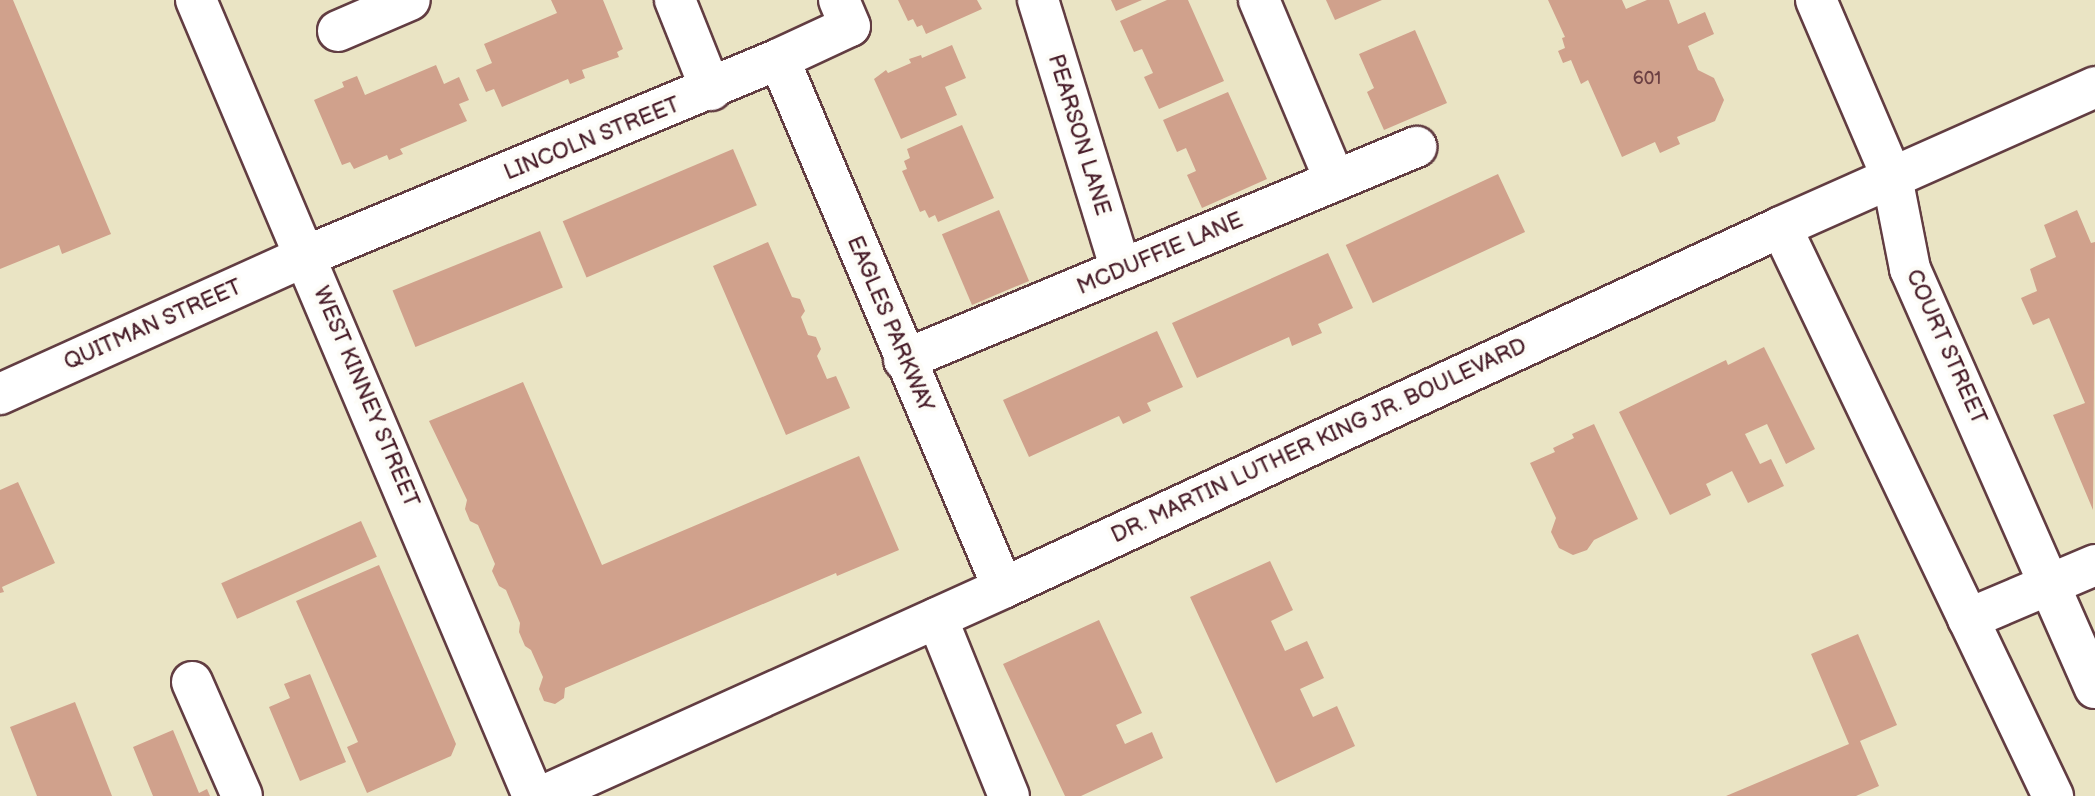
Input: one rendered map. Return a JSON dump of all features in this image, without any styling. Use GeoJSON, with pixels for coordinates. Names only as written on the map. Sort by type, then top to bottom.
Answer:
{"type":"FeatureCollection","features":[{"type":"Feature","properties":{"kind":"street","name":"WEST KINNEY STREET"},"geometry":{"type":"LineString","coordinates":[[196,0],[533,796]]}},
{"type":"Feature","properties":{"kind":"street"},"geometry":{"type":"LineString","coordinates":[[338,31],[410,0]]}},
{"type":"Feature","properties":{"kind":"street"},"geometry":{"type":"LineString","coordinates":[[675,0],[711,90]]}},
{"type":"Feature","properties":{"kind":"street","name":"LINCOLN STREET"},"geometry":{"type":"LineString","coordinates":[[306,256],[711,90],[850,26],[839,0]]}},
{"type":"Feature","properties":{"kind":"street","name":"PEARSON LANE"},"geometry":{"type":"LineString","coordinates":[[1038,0],[1121,270]]}},
{"type":"Feature","properties":{"kind":"street"},"geometry":{"type":"LineString","coordinates":[[1259,0],[1335,181]]}},
{"type":"Feature","properties":{"kind":"street","name":"COURT STREET"},"geometry":{"type":"LineString","coordinates":[[1816,0],[1892,177],[1910,269],[2095,688]]}},
{"type":"Feature","properties":{"kind":"street","name":"EAGLES PARKWAY"},"geometry":{"type":"LineString","coordinates":[[779,59],[1003,588]]}},
{"type":"Feature","properties":{"kind":"street","name":"DR. MARTIN LUTHER KING JR. BOULEVARD"},"geometry":{"type":"LineString","coordinates":[[543,796],[1003,588],[1781,227],[2095,87]]}},
{"type":"Feature","properties":{"kind":"street","name":"MCDUFFIE LANE"},"geometry":{"type":"LineString","coordinates":[[904,360],[1416,147]]}},
{"type":"Feature","properties":{"kind":"street"},"geometry":{"type":"LineString","coordinates":[[1781,227],[2053,796]]}},
{"type":"Feature","properties":{"kind":"street","name":"QUITMAN STREET"},"geometry":{"type":"LineString","coordinates":[[0,394],[306,256]]}},
{"type":"Feature","properties":{"kind":"street"},"geometry":{"type":"LineString","coordinates":[[1968,619],[2095,565]]}},
{"type":"Feature","properties":{"kind":"street"},"geometry":{"type":"LineString","coordinates":[[937,618],[1009,796]]}},
{"type":"Feature","properties":{"kind":"street"},"geometry":{"type":"LineString","coordinates":[[192,682],[242,796]]}},
{"type":"Feature","properties":{"kind":"building"},"geometry":{"type":"Polygon","coordinates":[[[0,0],[13,0],[111,234],[62,254],[59,245],[0,269],[0,0]]]}},
{"type":"Feature","properties":{"kind":"building"},"geometry":{"type":"Polygon","coordinates":[[[551,0],[603,0],[623,49],[617,52],[619,57],[582,70],[585,78],[570,84],[568,79],[502,107],[494,89],[486,92],[476,70],[492,63],[484,44],[557,13],[551,0]]]}},
{"type":"Feature","properties":{"kind":"building"},"geometry":{"type":"Polygon","coordinates":[[[898,0],[977,0],[982,9],[926,34],[922,25],[917,27],[913,19],[908,21],[898,0]]]}},
{"type":"Feature","properties":{"kind":"building"},"geometry":{"type":"Polygon","coordinates":[[[1111,0],[1142,0],[1116,11],[1111,0]]]}},
{"type":"Feature","properties":{"kind":"building"},"geometry":{"type":"Polygon","coordinates":[[[1167,0],[1188,0],[1224,81],[1159,109],[1144,77],[1153,73],[1142,49],[1134,52],[1120,21],[1167,0]]]}},
{"type":"Feature","properties":{"kind":"building"},"geometry":{"type":"Polygon","coordinates":[[[1326,0],[1382,0],[1335,20],[1326,0]]]}},
{"type":"Feature","properties":{"kind":"building"},"geometry":{"type":"Polygon","coordinates":[[[1548,0],[1622,0],[1626,9],[1647,0],[1669,0],[1678,24],[1705,12],[1714,34],[1688,46],[1698,70],[1714,78],[1724,100],[1715,121],[1677,137],[1680,144],[1660,153],[1655,142],[1622,157],[1588,80],[1581,84],[1571,60],[1563,63],[1558,51],[1565,48],[1562,38],[1565,37],[1548,0]]]}},
{"type":"Feature","properties":{"kind":"building"},"geometry":{"type":"Polygon","coordinates":[[[1415,30],[1447,103],[1384,130],[1367,92],[1374,88],[1359,54],[1415,30]]]}},
{"type":"Feature","properties":{"kind":"building"},"geometry":{"type":"Polygon","coordinates":[[[952,45],[966,78],[945,87],[957,115],[901,139],[874,79],[886,70],[888,73],[911,63],[909,59],[921,55],[922,58],[952,45]]]}},
{"type":"Feature","properties":{"kind":"building"},"geometry":{"type":"Polygon","coordinates":[[[436,65],[444,84],[459,77],[469,100],[459,104],[467,121],[400,149],[403,154],[389,160],[387,155],[354,169],[350,162],[342,165],[314,100],[344,87],[342,82],[357,76],[365,95],[436,65]]]}},
{"type":"Feature","properties":{"kind":"building"},"geometry":{"type":"Polygon","coordinates":[[[1228,92],[1267,179],[1202,208],[1187,175],[1196,171],[1186,148],[1177,152],[1163,120],[1228,92]]]}},
{"type":"Feature","properties":{"kind":"building"},"geometry":{"type":"Polygon","coordinates":[[[962,125],[994,198],[938,222],[935,215],[929,218],[925,210],[920,212],[902,171],[907,169],[904,161],[910,158],[907,149],[962,125]]]}},
{"type":"Feature","properties":{"kind":"building"},"geometry":{"type":"Polygon","coordinates":[[[733,149],[757,205],[587,277],[563,221],[733,149]]]}},
{"type":"Feature","properties":{"kind":"building"},"geometry":{"type":"Polygon","coordinates":[[[1498,174],[1525,232],[1373,303],[1346,245],[1498,174]]]}},
{"type":"Feature","properties":{"kind":"building"},"geometry":{"type":"Polygon","coordinates":[[[999,210],[1029,281],[972,305],[942,234],[999,210]]]}},
{"type":"Feature","properties":{"kind":"building"},"geometry":{"type":"Polygon","coordinates":[[[2077,210],[2091,243],[2095,242],[2093,510],[2053,415],[2085,403],[2049,318],[2033,325],[2021,298],[2037,291],[2030,269],[2056,257],[2044,225],[2077,210]]]}},
{"type":"Feature","properties":{"kind":"building"},"geometry":{"type":"Polygon","coordinates":[[[540,231],[563,288],[415,347],[393,291],[540,231]]]}},
{"type":"Feature","properties":{"kind":"building"},"geometry":{"type":"Polygon","coordinates":[[[768,242],[792,297],[800,299],[805,311],[801,317],[808,335],[816,337],[821,349],[817,356],[827,379],[836,376],[850,408],[786,435],[713,266],[768,242]]]}},
{"type":"Feature","properties":{"kind":"building"},"geometry":{"type":"Polygon","coordinates":[[[1328,253],[1353,308],[1318,324],[1322,333],[1292,346],[1289,337],[1197,378],[1172,323],[1328,253]]]}},
{"type":"Feature","properties":{"kind":"building"},"geometry":{"type":"Polygon","coordinates":[[[1157,331],[1183,387],[1147,403],[1151,411],[1123,424],[1119,416],[1029,457],[1003,400],[1157,331]]]}},
{"type":"Feature","properties":{"kind":"building"},"geometry":{"type":"Polygon","coordinates":[[[1764,347],[1815,449],[1786,464],[1767,424],[1745,434],[1760,464],[1771,459],[1784,486],[1748,503],[1732,471],[1706,484],[1711,495],[1670,515],[1619,412],[1726,360],[1728,365],[1764,347]]]}},
{"type":"Feature","properties":{"kind":"building"},"geometry":{"type":"Polygon","coordinates":[[[523,382],[602,565],[859,456],[899,550],[837,576],[836,573],[565,688],[564,698],[555,704],[544,701],[539,689],[543,677],[531,650],[525,646],[519,632],[520,623],[506,590],[499,586],[492,571],[495,564],[478,525],[470,521],[465,509],[467,500],[429,421],[523,382]]]}},
{"type":"Feature","properties":{"kind":"building"},"geometry":{"type":"Polygon","coordinates":[[[1594,424],[1638,519],[1594,540],[1587,550],[1573,555],[1559,548],[1551,532],[1556,518],[1530,463],[1555,452],[1553,448],[1574,438],[1572,434],[1594,424]]]}},
{"type":"Feature","properties":{"kind":"building"},"geometry":{"type":"Polygon","coordinates":[[[18,482],[55,563],[2,587],[4,592],[0,593],[0,490],[18,482]]]}},
{"type":"Feature","properties":{"kind":"building"},"geometry":{"type":"Polygon","coordinates":[[[361,521],[377,557],[237,619],[221,583],[361,521]]]}},
{"type":"Feature","properties":{"kind":"building"},"geometry":{"type":"Polygon","coordinates":[[[1270,561],[1293,610],[1271,621],[1285,651],[1307,641],[1324,678],[1300,689],[1313,717],[1337,706],[1355,746],[1276,783],[1190,597],[1270,561]]]}},
{"type":"Feature","properties":{"kind":"building"},"geometry":{"type":"Polygon","coordinates":[[[379,565],[456,744],[451,756],[367,793],[347,747],[358,742],[296,601],[379,565]]]}},
{"type":"Feature","properties":{"kind":"building"},"geometry":{"type":"Polygon","coordinates":[[[1099,620],[1142,713],[1116,725],[1125,744],[1152,732],[1163,758],[1081,796],[1065,796],[1003,664],[1099,620]]]}},
{"type":"Feature","properties":{"kind":"building"},"geometry":{"type":"Polygon","coordinates":[[[1858,634],[1897,725],[1860,741],[1879,786],[1856,796],[1726,796],[1849,744],[1811,654],[1858,634]]]}},
{"type":"Feature","properties":{"kind":"building"},"geometry":{"type":"Polygon","coordinates":[[[310,674],[346,762],[300,781],[269,707],[290,698],[284,684],[310,674]]]}},
{"type":"Feature","properties":{"kind":"building"},"geometry":{"type":"Polygon","coordinates":[[[75,702],[112,796],[37,796],[10,727],[75,702]]]}},
{"type":"Feature","properties":{"kind":"building"},"geometry":{"type":"Polygon","coordinates":[[[173,730],[199,793],[207,789],[210,796],[153,796],[133,747],[173,730]]]}}]}
